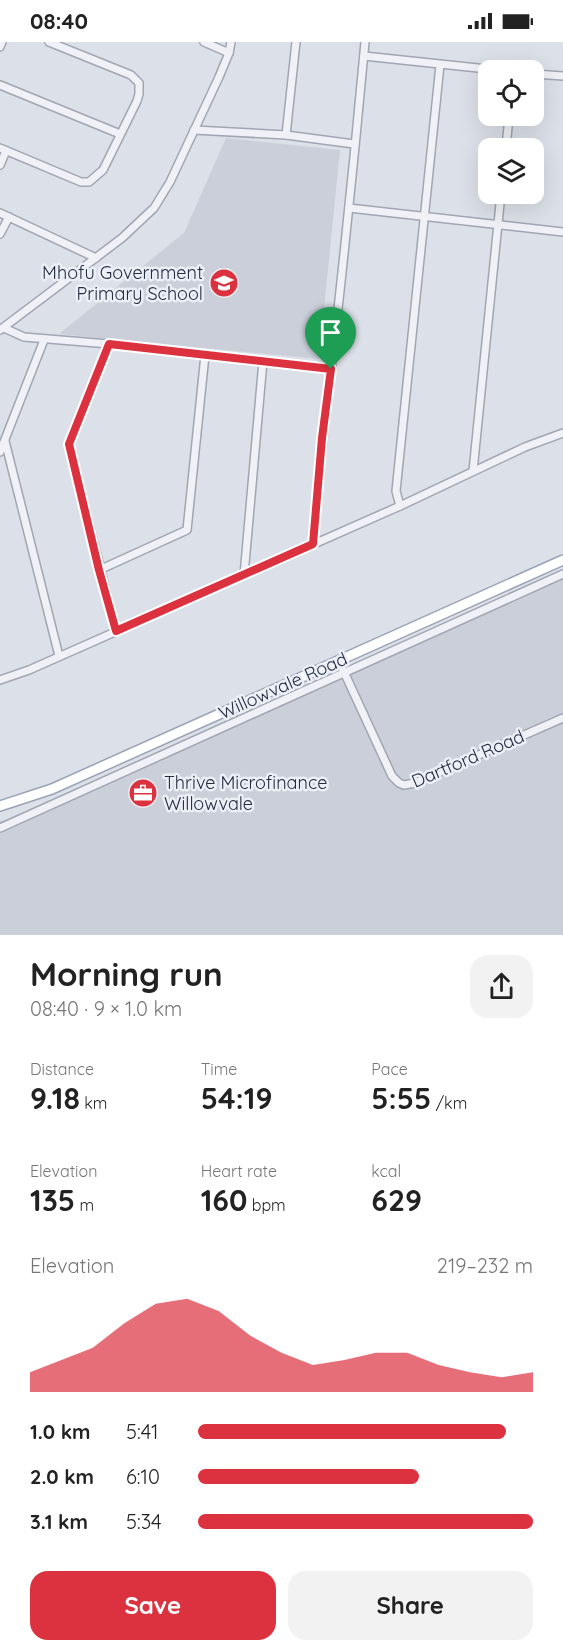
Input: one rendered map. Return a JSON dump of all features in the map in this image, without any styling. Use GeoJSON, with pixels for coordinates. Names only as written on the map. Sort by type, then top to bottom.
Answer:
{"type":"FeatureCollection","features":[{"type":"Feature","properties":{"kind":"main road","name":"Willowvale Road"},"geometry":{"type":"LineString","coordinates":[[0,806],[52,789],[563,560]]}},
{"type":"Feature","properties":{"kind":"street"},"geometry":{"type":"LineString","coordinates":[[0,47],[2,42]]}},
{"type":"Feature","properties":{"kind":"street"},"geometry":{"type":"LineString","coordinates":[[0,165],[3,149],[81,182],[89,182],[103,170],[137,102],[140,94],[139,83],[125,72],[52,42]]}},
{"type":"Feature","properties":{"kind":"street"},"geometry":{"type":"LineString","coordinates":[[204,42],[229,53]]}},
{"type":"Feature","properties":{"kind":"street"},"geometry":{"type":"LineString","coordinates":[[2,329],[122,238],[154,208],[170,182],[229,53],[231,42]]}},
{"type":"Feature","properties":{"kind":"street"},"geometry":{"type":"LineString","coordinates":[[286,135],[296,42]]}},
{"type":"Feature","properties":{"kind":"street"},"geometry":{"type":"LineString","coordinates":[[313,544],[322,438],[349,208],[365,42]]}},
{"type":"Feature","properties":{"kind":"street"},"geometry":{"type":"LineString","coordinates":[[364,56],[478,68]]}},
{"type":"Feature","properties":{"kind":"street"},"geometry":{"type":"LineString","coordinates":[[400,506],[396,491],[440,65]]}},
{"type":"Feature","properties":{"kind":"street"},"geometry":{"type":"LineString","coordinates":[[544,75],[563,76]]}},
{"type":"Feature","properties":{"kind":"street"},"geometry":{"type":"LineString","coordinates":[[0,86],[120,134]]}},
{"type":"Feature","properties":{"kind":"street"},"geometry":{"type":"LineString","coordinates":[[194,130],[286,135],[354,144]]}},
{"type":"Feature","properties":{"kind":"street"},"geometry":{"type":"LineString","coordinates":[[473,471],[500,204]]}},
{"type":"Feature","properties":{"kind":"street"},"geometry":{"type":"LineString","coordinates":[[349,208],[563,232]]}},
{"type":"Feature","properties":{"kind":"street"},"geometry":{"type":"LineString","coordinates":[[0,213],[96,258]]}},
{"type":"Feature","properties":{"kind":"street"},"geometry":{"type":"LineString","coordinates":[[0,234],[9,217]]}},
{"type":"Feature","properties":{"kind":"street"},"geometry":{"type":"LineString","coordinates":[[2,329],[24,337],[44,340],[109,344],[331,369]]}},
{"type":"Feature","properties":{"kind":"street"},"geometry":{"type":"LineString","coordinates":[[0,452],[44,340]]}},
{"type":"Feature","properties":{"kind":"street"},"geometry":{"type":"LineString","coordinates":[[109,344],[69,444],[116,631]]}},
{"type":"Feature","properties":{"kind":"street"},"geometry":{"type":"LineString","coordinates":[[99,570],[187,530],[205,355]]}},
{"type":"Feature","properties":{"kind":"street"},"geometry":{"type":"LineString","coordinates":[[244,575],[263,361]]}},
{"type":"Feature","properties":{"kind":"street"},"geometry":{"type":"LineString","coordinates":[[0,680],[29,670],[563,433]]}},
{"type":"Feature","properties":{"kind":"street"},"geometry":{"type":"LineString","coordinates":[[5,441],[59,656]]}},
{"type":"Feature","properties":{"kind":"street"},"geometry":{"type":"LineString","coordinates":[[0,828],[563,574]]}},
{"type":"Feature","properties":{"kind":"street","name":"Dartford Road"},"geometry":{"type":"LineString","coordinates":[[339,661],[386,765],[399,783],[404,785],[415,783],[563,718]]}},
{"type":"Feature","properties":{"kind":"shaded area","name":"Mhofu Government Primary School"},"geometry":{"type":"Polygon","coordinates":[[[226,138],[340,150],[319,359],[59,334],[184,233],[226,138]]]}},
{"type":"Feature","properties":{"kind":"shaded area"},"geometry":{"type":"Polygon","coordinates":[[[563,569],[563,935],[0,935],[0,821],[7,820],[563,569]]]}},
{"type":"Feature","properties":{"kind":"place","name":"Mhofu Government Primary School"},"geometry":{"type":"Point","coordinates":[224,283]}},
{"type":"Feature","properties":{"kind":"place","name":"Thrive Microfinance Willowvale"},"geometry":{"type":"Point","coordinates":[143,793]}},
{"type":"Feature","properties":{"kind":"route"},"geometry":{"type":"LineString","coordinates":[[109,344],[331,369],[322,438],[313,544],[116,631],[69,449],[70,439],[109,344]]}}]}
